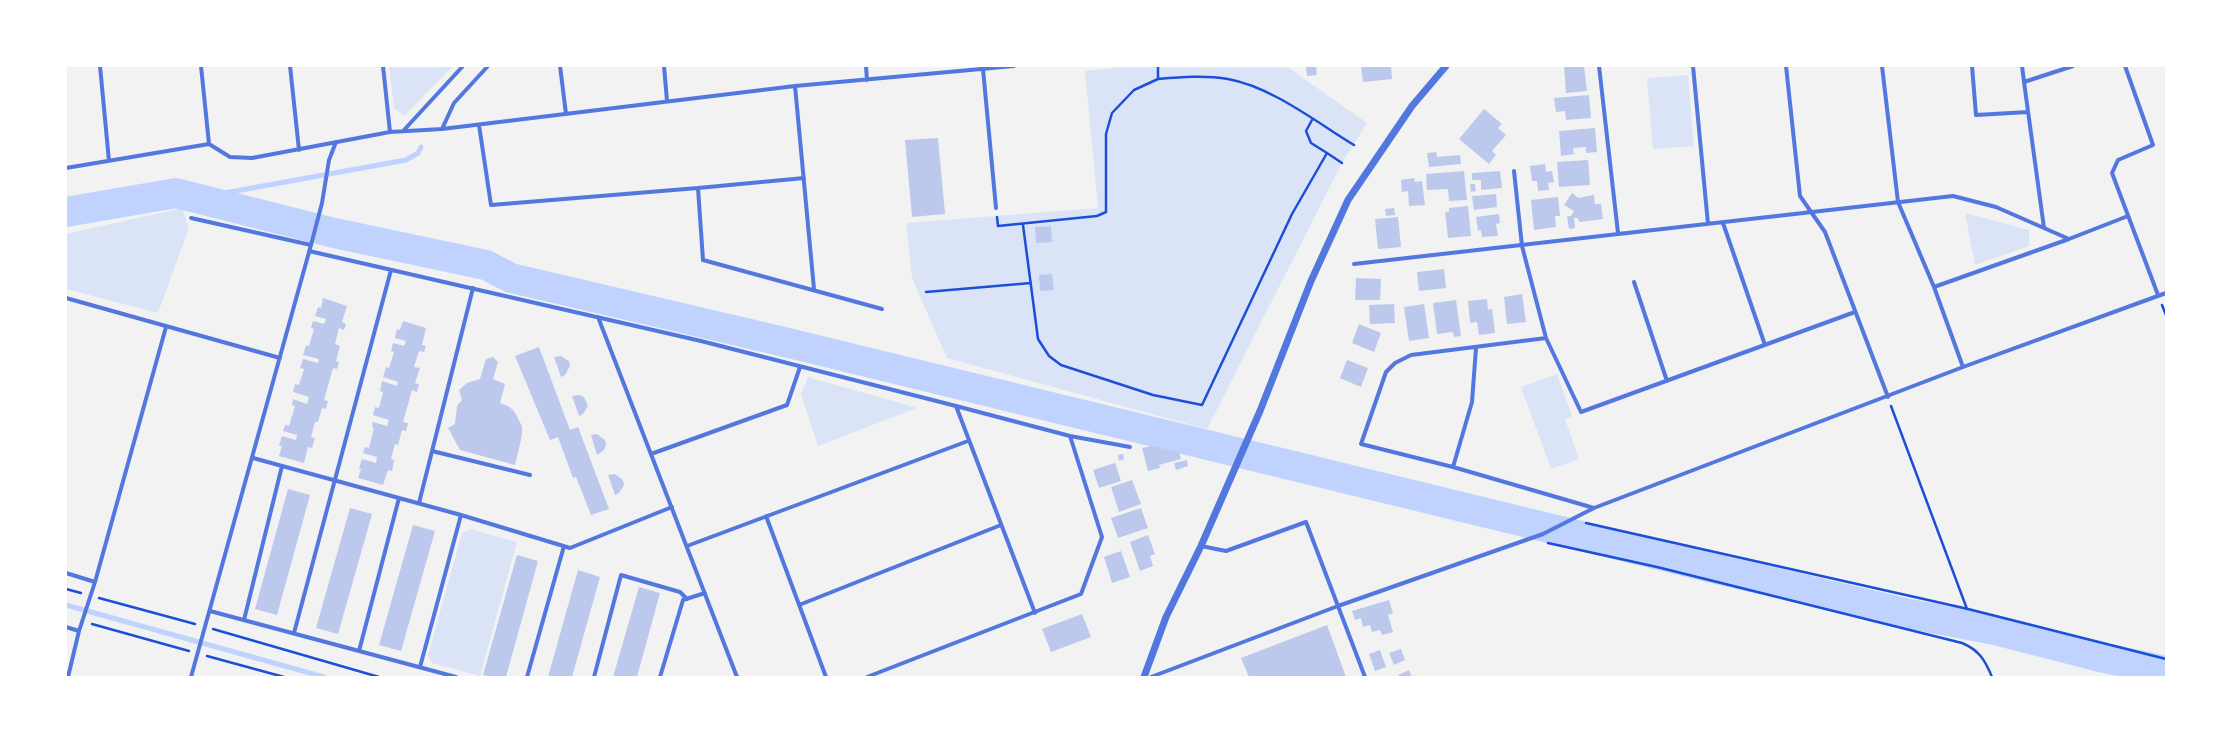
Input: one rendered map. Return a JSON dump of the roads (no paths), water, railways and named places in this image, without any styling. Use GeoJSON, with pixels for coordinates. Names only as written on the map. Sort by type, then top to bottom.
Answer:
{"type":"FeatureCollection","features":[{"type":"Feature","properties":{"kind":"street"},"geometry":{"type":"LineString","coordinates":[[100,66],[109,161]]}},
{"type":"Feature","properties":{"kind":"street"},"geometry":{"type":"LineString","coordinates":[[201,66],[209,144]]}},
{"type":"Feature","properties":{"kind":"street"},"geometry":{"type":"LineString","coordinates":[[290,66],[299,150]]}},
{"type":"Feature","properties":{"kind":"street"},"geometry":{"type":"LineString","coordinates":[[383,66],[390,132]]}},
{"type":"Feature","properties":{"kind":"street"},"geometry":{"type":"LineString","coordinates":[[404,130],[463,66]]}},
{"type":"Feature","properties":{"kind":"street"},"geometry":{"type":"LineString","coordinates":[[442,129],[454,103],[488,66]]}},
{"type":"Feature","properties":{"kind":"street"},"geometry":{"type":"LineString","coordinates":[[560,66],[566,114]]}},
{"type":"Feature","properties":{"kind":"street"},"geometry":{"type":"LineString","coordinates":[[664,66],[668,101]]}},
{"type":"Feature","properties":{"kind":"street"},"geometry":{"type":"LineString","coordinates":[[866,66],[867,80]]}},
{"type":"Feature","properties":{"kind":"street"},"geometry":{"type":"LineString","coordinates":[[66,168],[209,144],[230,156],[252,158],[404,130],[442,129],[795,86],[1014,66]]}},
{"type":"Feature","properties":{"kind":"street"},"geometry":{"type":"LineString","coordinates":[[1144,677],[1166,617],[1201,546],[1260,411],[1311,281],[1348,200],[1412,106],[1446,66]]}},
{"type":"Feature","properties":{"kind":"street"},"geometry":{"type":"LineString","coordinates":[[1599,66],[1618,233]]}},
{"type":"Feature","properties":{"kind":"street"},"geometry":{"type":"LineString","coordinates":[[1693,66],[1708,224]]}},
{"type":"Feature","properties":{"kind":"street"},"geometry":{"type":"LineString","coordinates":[[1786,66],[1800,196],[1826,232],[1888,397]]}},
{"type":"Feature","properties":{"kind":"street"},"geometry":{"type":"LineString","coordinates":[[1882,66],[1898,202],[1934,287],[1963,367]]}},
{"type":"Feature","properties":{"kind":"street"},"geometry":{"type":"LineString","coordinates":[[1972,66],[1976,115],[2028,112]]}},
{"type":"Feature","properties":{"kind":"street"},"geometry":{"type":"LineString","coordinates":[[2022,66],[2044,228]]}},
{"type":"Feature","properties":{"kind":"street"},"geometry":{"type":"LineString","coordinates":[[2024,82],[2073,66]]}},
{"type":"Feature","properties":{"kind":"street"},"geometry":{"type":"LineString","coordinates":[[2125,66],[2153,145],[2118,160],[2112,173],[2158,295]]}},
{"type":"Feature","properties":{"kind":"street"},"geometry":{"type":"LineString","coordinates":[[983,69],[996,208]]}},
{"type":"Feature","properties":{"kind":"street"},"geometry":{"type":"LineString","coordinates":[[795,86],[814,289]]}},
{"type":"Feature","properties":{"kind":"street"},"geometry":{"type":"LineString","coordinates":[[479,125],[491,205],[804,178]]}},
{"type":"Feature","properties":{"kind":"street"},"geometry":{"type":"LineString","coordinates":[[191,677],[312,243],[322,203],[328,166],[336,142]]}},
{"type":"Feature","properties":{"kind":"street"},"geometry":{"type":"LineString","coordinates":[[1514,171],[1522,246],[1546,338],[1581,412],[1855,312]]}},
{"type":"Feature","properties":{"kind":"street"},"geometry":{"type":"LineString","coordinates":[[698,188],[703,260],[814,289],[882,309]]}},
{"type":"Feature","properties":{"kind":"street"},"geometry":{"type":"LineString","coordinates":[[1354,264],[1952,196],[1996,207],[2068,239]]}},
{"type":"Feature","properties":{"kind":"street"},"geometry":{"type":"LineString","coordinates":[[1934,287],[2128,216]]}},
{"type":"Feature","properties":{"kind":"street"},"geometry":{"type":"LineString","coordinates":[[191,218],[312,243]]}},
{"type":"Feature","properties":{"kind":"street"},"geometry":{"type":"LineString","coordinates":[[1723,223],[1765,345]]}},
{"type":"Feature","properties":{"kind":"street"},"geometry":{"type":"LineString","coordinates":[[309,251],[598,317],[956,406],[1070,436],[1130,446]]}},
{"type":"Feature","properties":{"kind":"street"},"geometry":{"type":"LineString","coordinates":[[294,633],[391,270]]}},
{"type":"Feature","properties":{"kind":"street"},"geometry":{"type":"LineString","coordinates":[[1634,282],[1667,381]]}},
{"type":"Feature","properties":{"kind":"street"},"geometry":{"type":"LineString","coordinates":[[419,503],[473,288]]}},
{"type":"Feature","properties":{"kind":"street"},"geometry":{"type":"LineString","coordinates":[[1151,677],[1338,606],[1543,534],[1574,520],[1594,508],[1888,397],[1963,367],[2166,293]]}},
{"type":"Feature","properties":{"kind":"street"},"geometry":{"type":"LineString","coordinates":[[66,298],[280,358]]}},
{"type":"Feature","properties":{"kind":"street"},"geometry":{"type":"LineString","coordinates":[[598,317],[738,677]]}},
{"type":"Feature","properties":{"kind":"street"},"geometry":{"type":"LineString","coordinates":[[68,677],[79,630],[95,582],[166,327]]}},
{"type":"Feature","properties":{"kind":"street"},"geometry":{"type":"LineString","coordinates":[[1546,338],[1411,355],[1395,363],[1386,372],[1361,444],[1453,467],[1594,508]]}},
{"type":"Feature","properties":{"kind":"street"},"geometry":{"type":"LineString","coordinates":[[1453,467],[1472,402],[1476,348]]}},
{"type":"Feature","properties":{"kind":"street"},"geometry":{"type":"LineString","coordinates":[[652,454],[787,405],[800,367]]}},
{"type":"Feature","properties":{"kind":"street"},"geometry":{"type":"LineString","coordinates":[[956,406],[1035,613]]}},
{"type":"Feature","properties":{"kind":"street"},"geometry":{"type":"LineString","coordinates":[[867,677],[1081,594],[1102,538],[1070,436]]}},
{"type":"Feature","properties":{"kind":"street"},"geometry":{"type":"LineString","coordinates":[[688,546],[968,440]]}},
{"type":"Feature","properties":{"kind":"street"},"geometry":{"type":"LineString","coordinates":[[432,451],[530,475]]}},
{"type":"Feature","properties":{"kind":"street"},"geometry":{"type":"LineString","coordinates":[[253,458],[419,503],[570,548],[672,507]]}},
{"type":"Feature","properties":{"kind":"street"},"geometry":{"type":"LineString","coordinates":[[244,620],[282,466]]}},
{"type":"Feature","properties":{"kind":"street"},"geometry":{"type":"LineString","coordinates":[[359,651],[399,498]]}},
{"type":"Feature","properties":{"kind":"street"},"geometry":{"type":"LineString","coordinates":[[420,667],[461,515]]}},
{"type":"Feature","properties":{"kind":"street"},"geometry":{"type":"LineString","coordinates":[[766,516],[826,677]]}},
{"type":"Feature","properties":{"kind":"street"},"geometry":{"type":"LineString","coordinates":[[1201,546],[1226,550],[1306,522],[1365,677]]}},
{"type":"Feature","properties":{"kind":"street"},"geometry":{"type":"LineString","coordinates":[[799,605],[1001,525]]}},
{"type":"Feature","properties":{"kind":"street"},"geometry":{"type":"LineString","coordinates":[[527,677],[564,546]]}},
{"type":"Feature","properties":{"kind":"street"},"geometry":{"type":"LineString","coordinates":[[66,573],[95,582]]}},
{"type":"Feature","properties":{"kind":"street"},"geometry":{"type":"LineString","coordinates":[[594,677],[621,575],[680,592],[687,599]]}},
{"type":"Feature","properties":{"kind":"street"},"geometry":{"type":"LineString","coordinates":[[660,677],[683,600],[705,593]]}},
{"type":"Feature","properties":{"kind":"street"},"geometry":{"type":"LineString","coordinates":[[210,611],[456,677]]}},
{"type":"Feature","properties":{"kind":"street"},"geometry":{"type":"LineString","coordinates":[[66,627],[79,630]]}},
{"type":"Feature","properties":{"kind":"waterway"},"geometry":{"type":"LineString","coordinates":[[197,198],[406,160],[418,153],[421,147]]}},
{"type":"Feature","properties":{"kind":"waterway"},"geometry":{"type":"LineString","coordinates":[[66,212],[176,193],[334,233],[486,265],[511,278],[776,340],[1721,570],[1910,614],[1995,630],[2100,657],[2166,671]]}},
{"type":"Feature","properties":{"kind":"waterway"},"geometry":{"type":"LineString","coordinates":[[66,605],[324,677]]}}]}
